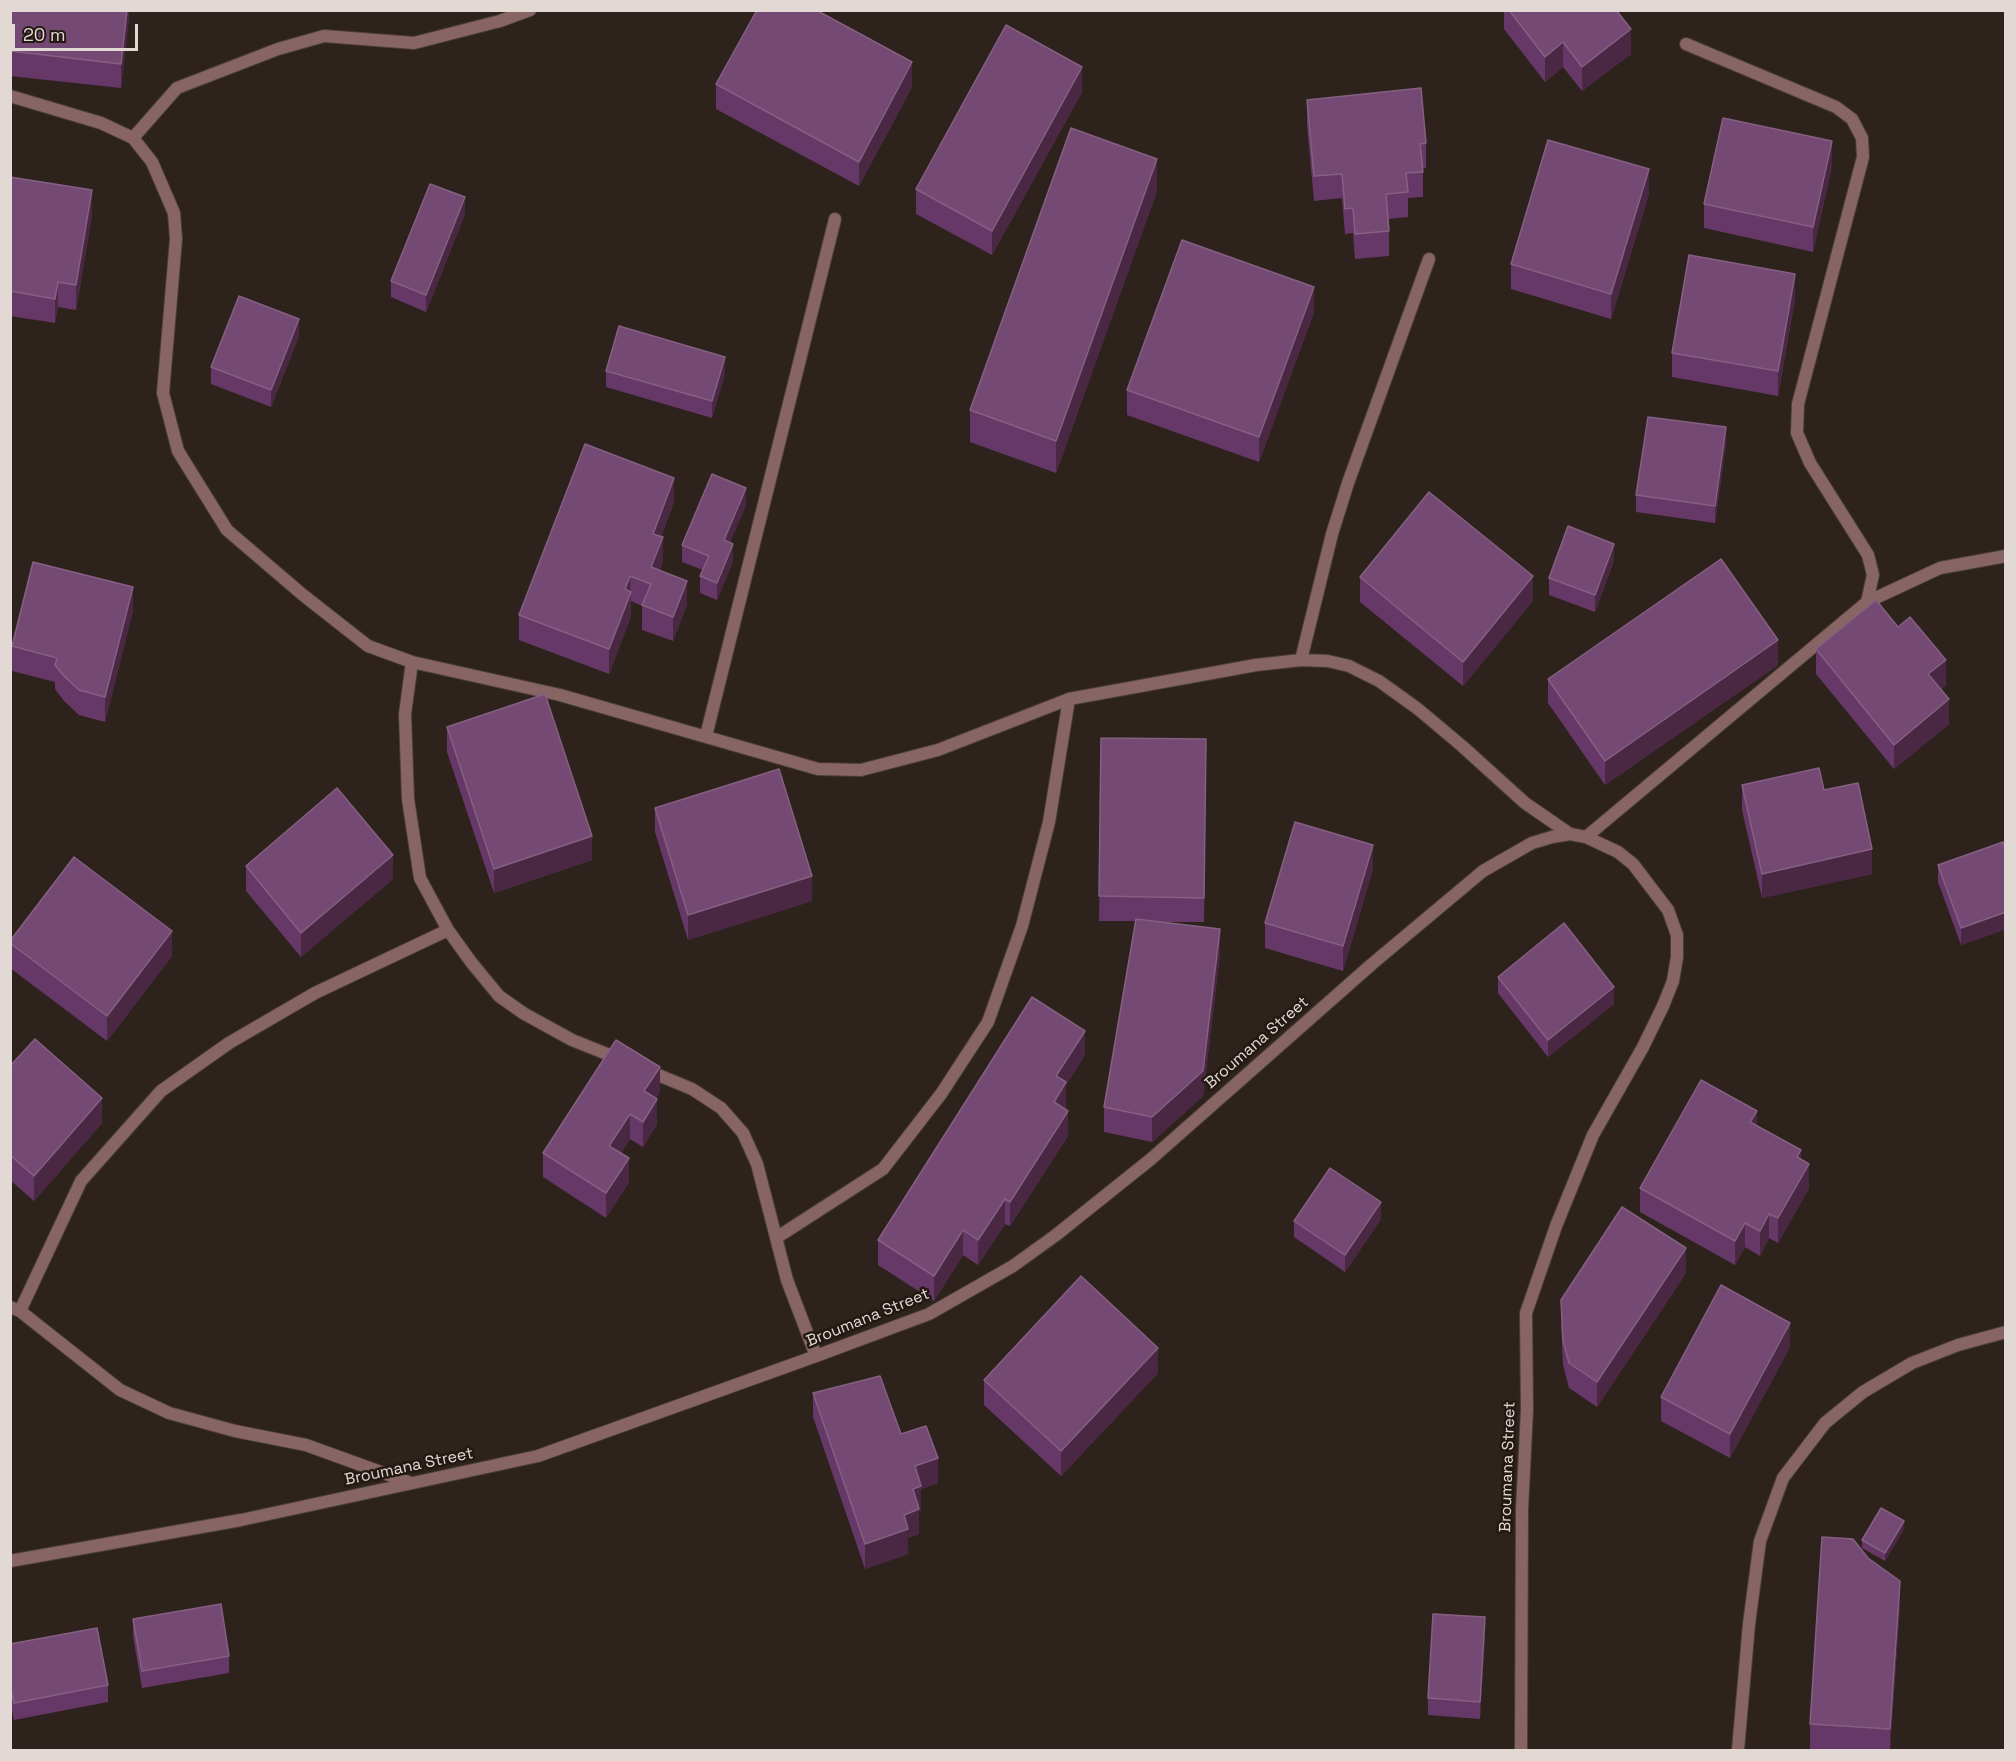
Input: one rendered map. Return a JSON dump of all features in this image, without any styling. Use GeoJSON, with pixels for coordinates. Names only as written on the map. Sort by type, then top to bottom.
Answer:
{"type":"FeatureCollection","features":[{"type":"Feature","properties":{"kind":"street"},"geometry":{"type":"LineString","coordinates":[[133,138],[177,88],[278,49],[324,36],[414,43],[500,21],[530,10]]}},
{"type":"Feature","properties":{"kind":"street"},"geometry":{"type":"LineString","coordinates":[[1686,44],[1836,107],[1852,119],[1862,138],[1863,157],[1798,404],[1797,433],[1810,464],[1868,555],[1873,574],[1867,602]]}},
{"type":"Feature","properties":{"kind":"street"},"geometry":{"type":"LineString","coordinates":[[10,96],[101,123],[133,138],[152,162],[174,213],[176,239],[163,393],[178,451],[227,530],[303,595],[368,646],[412,663],[560,694],[818,769],[861,770],[938,750],[1069,699],[1202,674],[1301,660],[1328,661],[1349,666],[1379,681],[1418,709],[1525,803],[1569,834]]}},
{"type":"Feature","properties":{"kind":"street"},"geometry":{"type":"LineString","coordinates":[[706,736],[835,219]]}},
{"type":"Feature","properties":{"kind":"street"},"geometry":{"type":"LineString","coordinates":[[1301,660],[1332,534],[1348,483],[1429,258]]}},
{"type":"Feature","properties":{"kind":"street"},"geometry":{"type":"LineString","coordinates":[[1586,837],[1867,602],[1940,568],[2006,556]]}},
{"type":"Feature","properties":{"kind":"street"},"geometry":{"type":"LineString","coordinates":[[412,663],[405,714],[408,799],[420,878],[448,930],[499,996],[523,1013],[572,1040],[692,1089],[721,1108],[743,1133],[757,1164],[787,1280],[816,1356]]}},
{"type":"Feature","properties":{"kind":"street"},"geometry":{"type":"LineString","coordinates":[[776,1238],[883,1169],[941,1094],[988,1022],[1022,926],[1046,834],[1069,699]]}},
{"type":"Feature","properties":{"kind":"street","name":"Broumana Street"},"geometry":{"type":"LineString","coordinates":[[10,1561],[241,1520],[538,1456],[929,1314],[1013,1266],[1056,1235],[1151,1159],[1372,964],[1483,871],[1532,843],[1569,834],[1586,837],[1618,852],[1633,864],[1668,910],[1677,935],[1677,957],[1673,981],[1663,1006],[1643,1047],[1593,1135],[1556,1227],[1526,1313],[1527,1410],[1522,1509],[1521,1750]]}},
{"type":"Feature","properties":{"kind":"street"},"geometry":{"type":"LineString","coordinates":[[411,1483],[306,1445],[235,1431],[168,1413],[120,1390],[15,1309],[81,1181],[162,1091],[229,1043],[315,993],[448,930]]}},
{"type":"Feature","properties":{"kind":"street"},"geometry":{"type":"LineString","coordinates":[[1738,1750],[1749,1624],[1760,1541],[1784,1478],[1804,1447],[1825,1423],[1863,1392],[1911,1364],[1958,1345],[2006,1332]]}},
{"type":"Feature","properties":{"kind":"building"},"geometry":{"type":"Polygon","coordinates":[[[10,10],[127,10],[121,64],[10,51],[10,10]]]}},
{"type":"Feature","properties":{"kind":"building"},"geometry":{"type":"Polygon","coordinates":[[[757,10],[816,10],[912,62],[859,162],[716,84],[757,10]]]}},
{"type":"Feature","properties":{"kind":"building"},"geometry":{"type":"Polygon","coordinates":[[[1509,10],[1616,10],[1631,29],[1582,67],[1563,42],[1545,57],[1509,10]]]}},
{"type":"Feature","properties":{"kind":"building"},"geometry":{"type":"Polygon","coordinates":[[[1006,25],[1082,67],[992,231],[916,189],[1006,25]]]}},
{"type":"Feature","properties":{"kind":"building"},"geometry":{"type":"Polygon","coordinates":[[[1421,88],[1426,143],[1420,144],[1423,172],[1406,173],[1408,192],[1386,194],[1389,231],[1355,234],[1353,208],[1345,209],[1342,174],[1314,176],[1307,100],[1421,88]]]}},
{"type":"Feature","properties":{"kind":"building"},"geometry":{"type":"Polygon","coordinates":[[[1723,118],[1832,141],[1813,227],[1704,204],[1723,118]]]}},
{"type":"Feature","properties":{"kind":"building"},"geometry":{"type":"Polygon","coordinates":[[[1071,128],[1157,159],[1056,441],[970,410],[1071,128]]]}},
{"type":"Feature","properties":{"kind":"building"},"geometry":{"type":"Polygon","coordinates":[[[1548,140],[1649,169],[1611,294],[1511,264],[1548,140]]]}},
{"type":"Feature","properties":{"kind":"building"},"geometry":{"type":"Polygon","coordinates":[[[10,177],[92,190],[76,285],[58,282],[55,299],[10,291],[10,177]]]}},
{"type":"Feature","properties":{"kind":"building"},"geometry":{"type":"Polygon","coordinates":[[[430,184],[465,197],[426,295],[391,281],[430,184]]]}},
{"type":"Feature","properties":{"kind":"building"},"geometry":{"type":"Polygon","coordinates":[[[1182,240],[1314,287],[1259,437],[1127,390],[1182,240]]]}},
{"type":"Feature","properties":{"kind":"building"},"geometry":{"type":"Polygon","coordinates":[[[1689,255],[1795,274],[1778,371],[1672,353],[1689,255]]]}},
{"type":"Feature","properties":{"kind":"building"},"geometry":{"type":"Polygon","coordinates":[[[239,296],[299,319],[271,390],[211,367],[239,296]]]}},
{"type":"Feature","properties":{"kind":"building"},"geometry":{"type":"Polygon","coordinates":[[[619,326],[725,357],[712,401],[606,371],[619,326]]]}},
{"type":"Feature","properties":{"kind":"building"},"geometry":{"type":"Polygon","coordinates":[[[1648,417],[1726,427],[1715,506],[1636,495],[1648,417]]]}},
{"type":"Feature","properties":{"kind":"building"},"geometry":{"type":"Polygon","coordinates":[[[585,444],[674,478],[653,534],[663,537],[651,567],[687,581],[673,617],[642,605],[651,584],[630,576],[625,589],[631,592],[609,649],[519,615],[585,444]]]}},
{"type":"Feature","properties":{"kind":"building"},"geometry":{"type":"Polygon","coordinates":[[[712,474],[746,488],[724,540],[733,544],[717,583],[700,576],[709,556],[682,545],[712,474]]]}},
{"type":"Feature","properties":{"kind":"building"},"geometry":{"type":"Polygon","coordinates":[[[1429,492],[1533,576],[1463,662],[1360,577],[1429,492]]]}},
{"type":"Feature","properties":{"kind":"building"},"geometry":{"type":"Polygon","coordinates":[[[1568,526],[1614,544],[1595,595],[1549,578],[1568,526]]]}},
{"type":"Feature","properties":{"kind":"building"},"geometry":{"type":"Polygon","coordinates":[[[1721,559],[1778,640],[1605,761],[1548,679],[1721,559]]]}},
{"type":"Feature","properties":{"kind":"building"},"geometry":{"type":"Polygon","coordinates":[[[33,562],[133,587],[105,697],[79,690],[55,665],[57,658],[12,646],[33,562]]]}},
{"type":"Feature","properties":{"kind":"building"},"geometry":{"type":"Polygon","coordinates":[[[1876,600],[1898,627],[1910,617],[1946,660],[1928,674],[1949,699],[1894,745],[1816,649],[1876,600]]]}},
{"type":"Feature","properties":{"kind":"building"},"geometry":{"type":"Polygon","coordinates":[[[545,694],[592,836],[494,869],[447,727],[545,694]]]}},
{"type":"Feature","properties":{"kind":"building"},"geometry":{"type":"Polygon","coordinates":[[[1101,738],[1206,739],[1204,898],[1099,896],[1101,738]]]}},
{"type":"Feature","properties":{"kind":"building"},"geometry":{"type":"Polygon","coordinates":[[[1819,768],[1824,790],[1858,783],[1872,849],[1762,874],[1742,785],[1819,768]]]}},
{"type":"Feature","properties":{"kind":"building"},"geometry":{"type":"Polygon","coordinates":[[[779,769],[812,876],[688,915],[655,808],[779,769]]]}},
{"type":"Feature","properties":{"kind":"building"},"geometry":{"type":"Polygon","coordinates":[[[337,788],[393,855],[301,933],[246,866],[337,788]]]}},
{"type":"Feature","properties":{"kind":"building"},"geometry":{"type":"Polygon","coordinates":[[[1295,822],[1373,845],[1343,946],[1265,923],[1295,822]]]}},
{"type":"Feature","properties":{"kind":"building"},"geometry":{"type":"Polygon","coordinates":[[[2003,842],[2006,851],[2006,912],[1961,928],[1938,865],[2003,842]]]}},
{"type":"Feature","properties":{"kind":"building"},"geometry":{"type":"Polygon","coordinates":[[[74,857],[172,931],[107,1016],[10,943],[74,857]]]}},
{"type":"Feature","properties":{"kind":"building"},"geometry":{"type":"Polygon","coordinates":[[[1136,919],[1220,929],[1203,1071],[1152,1117],[1104,1107],[1136,919]]]}},
{"type":"Feature","properties":{"kind":"building"},"geometry":{"type":"Polygon","coordinates":[[[1564,923],[1614,987],[1548,1040],[1498,977],[1564,923]]]}},
{"type":"Feature","properties":{"kind":"building"},"geometry":{"type":"Polygon","coordinates":[[[1032,997],[1085,1031],[1056,1076],[1066,1082],[1054,1102],[1068,1111],[1010,1202],[1005,1199],[978,1240],[963,1230],[934,1276],[878,1240],[1032,997]]]}},
{"type":"Feature","properties":{"kind":"building"},"geometry":{"type":"Polygon","coordinates":[[[35,1039],[102,1098],[34,1176],[10,1155],[10,1066],[35,1039]]]}},
{"type":"Feature","properties":{"kind":"building"},"geometry":{"type":"Polygon","coordinates":[[[616,1040],[660,1067],[644,1091],[657,1099],[643,1122],[630,1114],[609,1146],[629,1158],[606,1193],[543,1153],[616,1040]]]}},
{"type":"Feature","properties":{"kind":"building"},"geometry":{"type":"Polygon","coordinates":[[[1701,1080],[1757,1111],[1750,1122],[1801,1150],[1797,1157],[1809,1164],[1778,1218],[1769,1214],[1760,1231],[1745,1223],[1735,1241],[1640,1188],[1701,1080]]]}},
{"type":"Feature","properties":{"kind":"building"},"geometry":{"type":"Polygon","coordinates":[[[1330,1168],[1381,1202],[1345,1255],[1294,1221],[1330,1168]]]}},
{"type":"Feature","properties":{"kind":"building"},"geometry":{"type":"Polygon","coordinates":[[[1622,1207],[1686,1248],[1597,1382],[1569,1363],[1563,1340],[1561,1300],[1622,1207]]]}},
{"type":"Feature","properties":{"kind":"building"},"geometry":{"type":"Polygon","coordinates":[[[1081,1276],[1158,1348],[1061,1451],[984,1380],[1081,1276]]]}},
{"type":"Feature","properties":{"kind":"building"},"geometry":{"type":"Polygon","coordinates":[[[1721,1285],[1790,1323],[1730,1434],[1661,1397],[1721,1285]]]}},
{"type":"Feature","properties":{"kind":"building"},"geometry":{"type":"Polygon","coordinates":[[[880,1376],[901,1434],[926,1426],[938,1458],[915,1466],[921,1486],[913,1489],[919,1509],[904,1515],[908,1529],[865,1544],[813,1393],[880,1376]]]}},
{"type":"Feature","properties":{"kind":"building"},"geometry":{"type":"Polygon","coordinates":[[[1881,1508],[1904,1521],[1885,1553],[1862,1540],[1881,1508]]]}},
{"type":"Feature","properties":{"kind":"building"},"geometry":{"type":"Polygon","coordinates":[[[1822,1537],[1853,1539],[1868,1558],[1900,1581],[1890,1729],[1810,1724],[1822,1537]]]}},
{"type":"Feature","properties":{"kind":"building"},"geometry":{"type":"Polygon","coordinates":[[[221,1604],[229,1656],[142,1671],[133,1619],[221,1604]]]}},
{"type":"Feature","properties":{"kind":"building"},"geometry":{"type":"Polygon","coordinates":[[[1433,1614],[1485,1617],[1480,1702],[1428,1698],[1433,1614]]]}},
{"type":"Feature","properties":{"kind":"building"},"geometry":{"type":"Polygon","coordinates":[[[97,1628],[108,1685],[14,1703],[10,1684],[10,1644],[97,1628]]]}}]}
